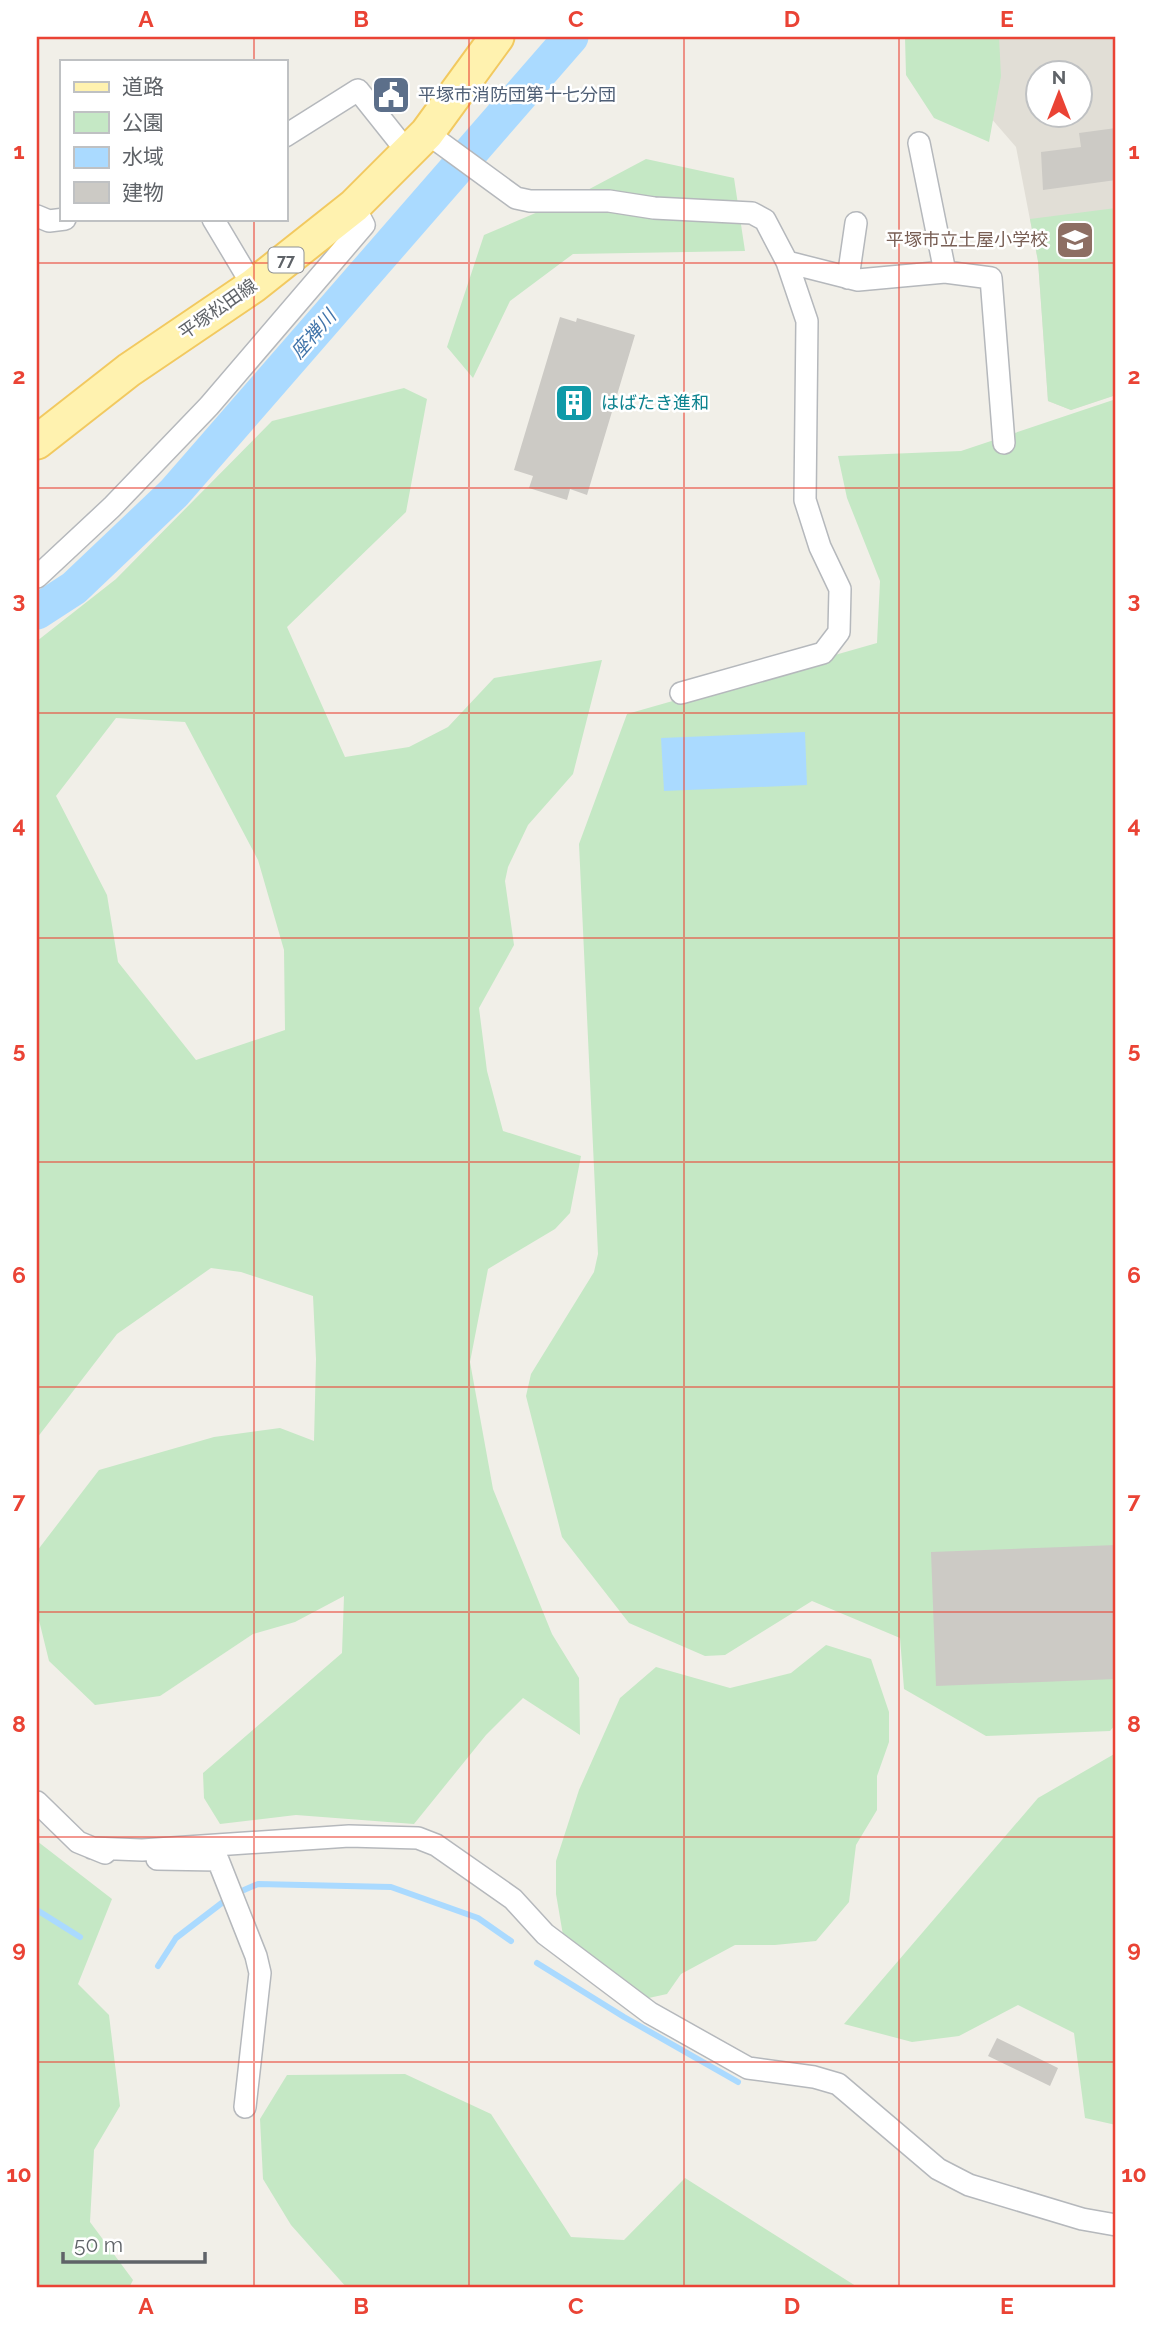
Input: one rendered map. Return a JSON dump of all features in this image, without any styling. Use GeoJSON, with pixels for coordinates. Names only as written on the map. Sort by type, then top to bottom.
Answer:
{"type":"FeatureCollection","features":[{"type":"Feature","properties":{"kind":"main road","name":"平塚松田線"},"geometry":{"type":"LineString","coordinates":[[37,442],[128,370],[253,286],[354,206],[418,144],[497,37]]}},
{"type":"Feature","properties":{"kind":"street"},"geometry":{"type":"LineString","coordinates":[[287,135],[358,90],[418,144],[475,171],[516,198],[530,201],[609,201],[654,208],[752,213],[765,220],[787,262],[807,321],[805,500],[820,547],[840,589],[839,632],[824,653],[681,693]]}},
{"type":"Feature","properties":{"kind":"street"},"geometry":{"type":"LineString","coordinates":[[919,143],[944,272]]}},
{"type":"Feature","properties":{"kind":"street"},"geometry":{"type":"LineString","coordinates":[[37,577],[112,507],[209,406],[364,225],[354,206]]}},
{"type":"Feature","properties":{"kind":"street"},"geometry":{"type":"LineString","coordinates":[[37,216],[49,220],[60,219]]}},
{"type":"Feature","properties":{"kind":"street"},"geometry":{"type":"LineString","coordinates":[[214,220],[253,286]]}},
{"type":"Feature","properties":{"kind":"street"},"geometry":{"type":"LineString","coordinates":[[848,278],[856,223]]}},
{"type":"Feature","properties":{"kind":"street"},"geometry":{"type":"LineString","coordinates":[[787,262],[848,278],[904,278],[944,272],[991,278],[1004,443]]}},
{"type":"Feature","properties":{"kind":"street"},"geometry":{"type":"LineString","coordinates":[[37,1802],[78,1842],[117,1858],[218,1860],[256,1956],[260,1973],[245,2107]]}},
{"type":"Feature","properties":{"kind":"street"},"geometry":{"type":"LineString","coordinates":[[92,1848],[142,1850],[349,1836],[418,1839],[436,1845],[513,1899],[545,1934],[650,2013],[748,2068],[814,2077],[838,2084],[938,2169],[969,2185],[1082,2219],[1116,2225]]}},
{"type":"Feature","properties":{"kind":"shaded area","name":"平塚市立土屋小学校"},"geometry":{"type":"Polygon","coordinates":[[[995,37],[1116,37],[1116,395],[1071,410],[1048,401],[1038,261],[1016,147],[990,117],[995,37]]]}},
{"type":"Feature","properties":{"kind":"green space"},"geometry":{"type":"Polygon","coordinates":[[[905,37],[999,37],[1001,76],[989,142],[934,118],[906,75],[905,37]]]}},
{"type":"Feature","properties":{"kind":"green space"},"geometry":{"type":"Polygon","coordinates":[[[646,159],[734,178],[745,251],[573,254],[510,301],[473,378],[447,347],[484,235],[580,194],[646,159]]]}},
{"type":"Feature","properties":{"kind":"green space"},"geometry":{"type":"Polygon","coordinates":[[[1116,208],[1116,395],[1071,410],[1048,401],[1038,261],[1030,219],[1116,208]]]}},
{"type":"Feature","properties":{"kind":"green space"},"geometry":{"type":"Polygon","coordinates":[[[404,388],[427,399],[406,512],[287,627],[345,757],[409,747],[448,727],[494,678],[602,660],[573,774],[528,825],[508,867],[505,881],[514,945],[479,1008],[487,1071],[503,1131],[581,1156],[570,1213],[555,1229],[488,1269],[470,1362],[493,1489],[552,1634],[579,1678],[580,1735],[523,1698],[486,1735],[414,1824],[296,1815],[220,1824],[204,1798],[203,1773],[342,1653],[344,1596],[295,1622],[253,1634],[160,1696],[95,1705],[49,1661],[37,1612],[37,1551],[99,1470],[214,1437],[280,1428],[314,1441],[316,1359],[313,1296],[241,1272],[211,1268],[117,1334],[37,1438],[37,641],[116,579],[272,421],[404,388]],[[116,718],[56,796],[107,895],[118,962],[196,1060],[285,1030],[284,950],[258,860],[185,722],[116,718]]]}},
{"type":"Feature","properties":{"kind":"green space"},"geometry":{"type":"Polygon","coordinates":[[[1116,399],[1116,1724],[1110,1731],[986,1736],[904,1689],[900,1638],[812,1601],[725,1655],[705,1656],[629,1623],[562,1537],[526,1396],[531,1374],[594,1272],[598,1254],[579,844],[627,714],[877,643],[880,581],[847,498],[838,456],[961,451],[1116,399]]]}},
{"type":"Feature","properties":{"kind":"green space"},"geometry":{"type":"Polygon","coordinates":[[[826,1645],[871,1659],[889,1712],[889,1742],[877,1776],[877,1810],[856,1845],[849,1902],[816,1941],[735,1945],[681,1974],[667,1994],[635,2001],[565,1947],[556,1894],[556,1861],[579,1790],[620,1698],[656,1667],[730,1688],[791,1673],[826,1645]]]}},
{"type":"Feature","properties":{"kind":"green space"},"geometry":{"type":"Polygon","coordinates":[[[1116,1753],[1116,2125],[1085,2118],[1074,2033],[1018,2005],[959,2036],[912,2042],[844,2024],[1038,1798],[1116,1753]]]}},
{"type":"Feature","properties":{"kind":"green space"},"geometry":{"type":"Polygon","coordinates":[[[37,1841],[112,1899],[78,1984],[109,2015],[120,2106],[94,2150],[90,2222],[133,2280],[129,2288],[37,2288],[37,1841]]]}},
{"type":"Feature","properties":{"kind":"green space"},"geometry":{"type":"Polygon","coordinates":[[[405,2074],[491,2114],[571,2237],[624,2240],[685,2178],[859,2288],[347,2288],[291,2225],[263,2179],[260,2119],[287,2075],[405,2074]]]}},
{"type":"Feature","properties":{"kind":"water"},"geometry":{"type":"Polygon","coordinates":[[[805,732],[807,785],[664,791],[661,738],[805,732]]]}},
{"type":"Feature","properties":{"kind":"building","name":"平塚市消防団第十七分団"},"geometry":{"type":"Polygon","coordinates":[[[391,76],[410,102],[393,113],[373,88],[391,76]]]}},
{"type":"Feature","properties":{"kind":"building"},"geometry":{"type":"Polygon","coordinates":[[[1116,128],[1116,180],[1043,190],[1041,152],[1081,147],[1079,133],[1116,128]]]}},
{"type":"Feature","properties":{"kind":"building","name":"はばたき進和"},"geometry":{"type":"Polygon","coordinates":[[[560,317],[576,322],[577,318],[635,335],[587,495],[570,489],[567,500],[529,488],[533,476],[514,470],[560,317]]]}},
{"type":"Feature","properties":{"kind":"building"},"geometry":{"type":"Polygon","coordinates":[[[1116,1545],[1116,1679],[936,1686],[931,1552],[1116,1545]]]}},
{"type":"Feature","properties":{"kind":"building"},"geometry":{"type":"Polygon","coordinates":[[[997,2038],[1058,2068],[1050,2086],[988,2056],[997,2038]]]}},
{"type":"Feature","properties":{"kind":"waterway","name":"座禅川"},"geometry":{"type":"LineString","coordinates":[[37,612],[74,588],[174,493],[571,37]]}},
{"type":"Feature","properties":{"kind":"waterway"},"geometry":{"type":"LineString","coordinates":[[237,1893],[258,1884],[391,1887],[478,1918],[511,1941]]}},
{"type":"Feature","properties":{"kind":"waterway"},"geometry":{"type":"LineString","coordinates":[[158,1966],[176,1938],[227,1899]]}},
{"type":"Feature","properties":{"kind":"waterway"},"geometry":{"type":"LineString","coordinates":[[37,1910],[80,1937]]}},
{"type":"Feature","properties":{"kind":"waterway"},"geometry":{"type":"LineString","coordinates":[[537,1963],[624,2017],[738,2082]]}},
{"type":"Feature","properties":{"kind":"place","name":"平塚市消防団第十七分団"},"geometry":{"type":"Point","coordinates":[391,95]}},
{"type":"Feature","properties":{"kind":"place","name":"平塚市立土屋小学校"},"geometry":{"type":"Point","coordinates":[1075,240]}},
{"type":"Feature","properties":{"kind":"place","name":"はばたき進和"},"geometry":{"type":"Point","coordinates":[574,403]}}]}
